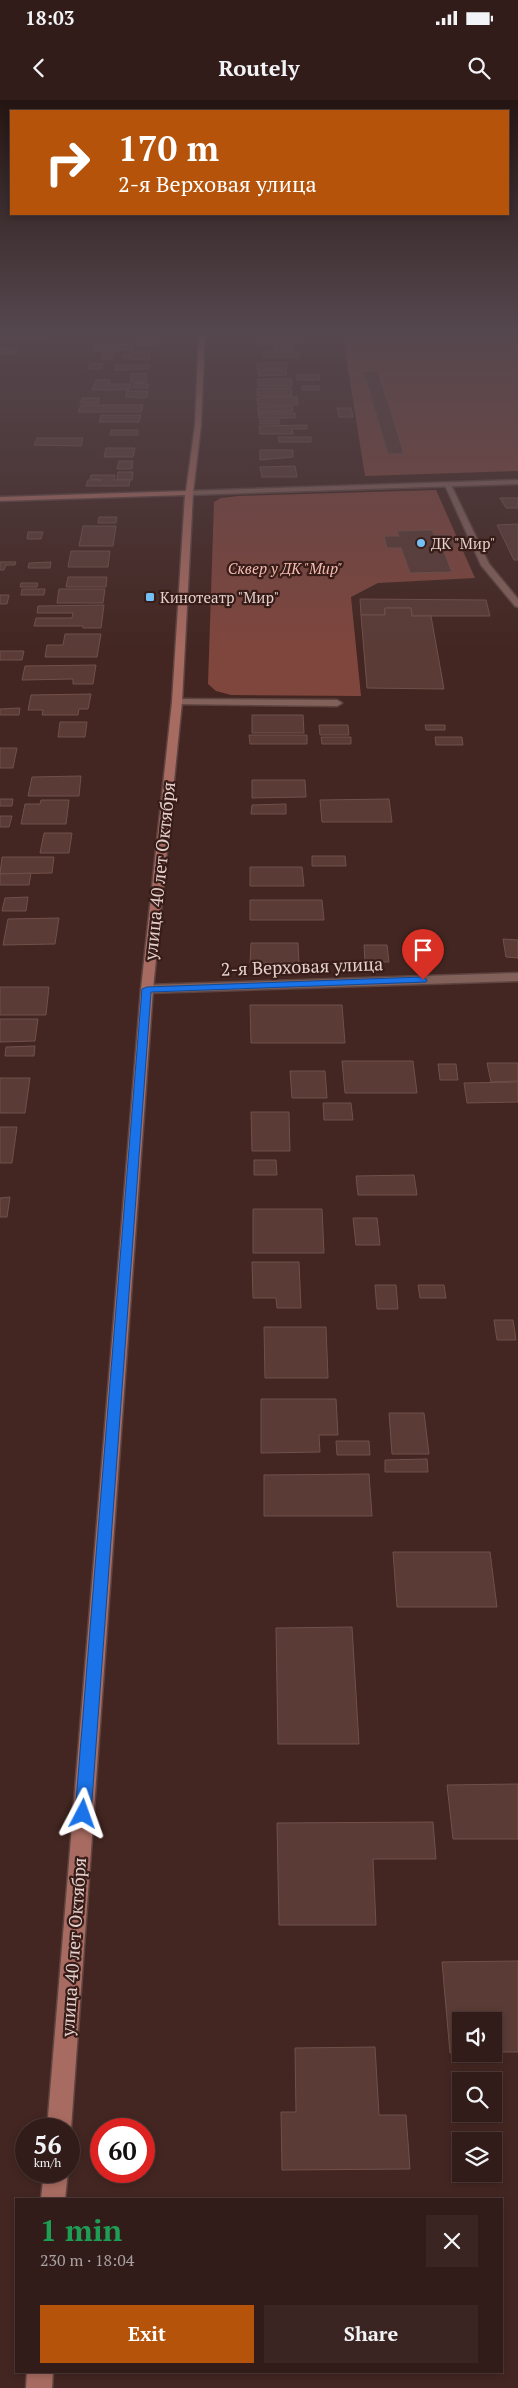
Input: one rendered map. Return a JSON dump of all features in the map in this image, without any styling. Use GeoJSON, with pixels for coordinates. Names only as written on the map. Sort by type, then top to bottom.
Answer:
{"type":"FeatureCollection","features":[{"type":"Feature","properties":{"kind":"main road","name":"улица 40 лет Октября"},"geometry":{"type":"LineString","coordinates":[[60,2118],[147,989],[177,702],[189,493],[196,438]]}},
{"type":"Feature","properties":{"kind":"main road"},"geometry":{"type":"LineString","coordinates":[[0,499],[189,493]]}},
{"type":"Feature","properties":{"kind":"main road"},"geometry":{"type":"LineString","coordinates":[[54,2198],[55,2183]]}},
{"type":"Feature","properties":{"kind":"main road"},"geometry":{"type":"LineString","coordinates":[[39,2388],[40,2373]]}},
{"type":"Feature","properties":{"kind":"street"},"geometry":{"type":"LineString","coordinates":[[189,493],[518,482]]}},
{"type":"Feature","properties":{"kind":"street"},"geometry":{"type":"LineString","coordinates":[[447,485],[485,565],[518,604]]}},
{"type":"Feature","properties":{"kind":"street"},"geometry":{"type":"LineString","coordinates":[[177,702],[337,704]]}},
{"type":"Feature","properties":{"kind":"street","name":"2-я Верховая улица"},"geometry":{"type":"LineString","coordinates":[[147,989],[518,976]]}},
{"type":"Feature","properties":{"kind":"green space"},"geometry":{"type":"Polygon","coordinates":[[[359,438],[518,438],[518,471],[365,476],[359,438]]]}},
{"type":"Feature","properties":{"kind":"green space","name":"Сквер у ДК \"Мир\""},"geometry":{"type":"Polygon","coordinates":[[[436,490],[475,578],[378,583],[351,597],[361,696],[231,695],[216,691],[208,684],[214,502],[221,498],[238,496],[436,490]]]}},
{"type":"Feature","properties":{"kind":"building"},"geometry":{"type":"Polygon","coordinates":[[[37,438],[83,438],[81,446],[34,445],[37,438]]]}},
{"type":"Feature","properties":{"kind":"building"},"geometry":{"type":"Polygon","coordinates":[[[278,438],[311,438],[311,442],[279,442],[278,438]]]}},
{"type":"Feature","properties":{"kind":"building"},"geometry":{"type":"Polygon","coordinates":[[[383,438],[399,438],[404,454],[388,454],[383,438]]]}},
{"type":"Feature","properties":{"kind":"building"},"geometry":{"type":"Polygon","coordinates":[[[106,448],[135,448],[133,457],[104,457],[106,448]]]}},
{"type":"Feature","properties":{"kind":"building"},"geometry":{"type":"Polygon","coordinates":[[[260,450],[293,450],[293,457],[260,460],[260,450]]]}},
{"type":"Feature","properties":{"kind":"building"},"geometry":{"type":"Polygon","coordinates":[[[119,461],[133,461],[132,469],[117,469],[119,461]]]}},
{"type":"Feature","properties":{"kind":"building"},"geometry":{"type":"Polygon","coordinates":[[[295,466],[297,477],[262,477],[260,467],[295,466]]]}},
{"type":"Feature","properties":{"kind":"building"},"geometry":{"type":"Polygon","coordinates":[[[118,472],[133,472],[132,480],[117,480],[118,472]]]}},
{"type":"Feature","properties":{"kind":"building"},"geometry":{"type":"Polygon","coordinates":[[[91,475],[115,475],[114,480],[130,480],[129,486],[86,486],[88,480],[102,480],[90,479],[91,475]]]}},
{"type":"Feature","properties":{"kind":"building"},"geometry":{"type":"Polygon","coordinates":[[[500,498],[518,498],[518,508],[506,508],[500,498]]]}},
{"type":"Feature","properties":{"kind":"building"},"geometry":{"type":"Polygon","coordinates":[[[99,517],[117,517],[116,523],[98,523],[99,517]]]}},
{"type":"Feature","properties":{"kind":"building"},"geometry":{"type":"Polygon","coordinates":[[[518,524],[518,560],[514,560],[497,525],[518,524]]]}},
{"type":"Feature","properties":{"kind":"building"},"geometry":{"type":"Polygon","coordinates":[[[83,526],[116,526],[113,546],[79,546],[83,526]]]}},
{"type":"Feature","properties":{"kind":"building"},"geometry":{"type":"Polygon","coordinates":[[[432,530],[434,535],[450,535],[455,547],[442,547],[452,572],[410,573],[401,548],[387,548],[384,536],[399,536],[397,531],[432,530]]]}},
{"type":"Feature","properties":{"kind":"building"},"geometry":{"type":"Polygon","coordinates":[[[28,532],[43,532],[41,539],[27,539],[28,532]]]}},
{"type":"Feature","properties":{"kind":"building"},"geometry":{"type":"Polygon","coordinates":[[[71,551],[110,551],[108,567],[68,567],[71,551]]]}},
{"type":"Feature","properties":{"kind":"building"},"geometry":{"type":"Polygon","coordinates":[[[0,562],[16,562],[15,565],[6,565],[4,570],[0,570],[0,562]]]}},
{"type":"Feature","properties":{"kind":"building"},"geometry":{"type":"Polygon","coordinates":[[[51,562],[50,568],[28,568],[29,563],[51,562]]]}},
{"type":"Feature","properties":{"kind":"building"},"geometry":{"type":"Polygon","coordinates":[[[68,577],[107,577],[106,587],[66,587],[68,577]]]}},
{"type":"Feature","properties":{"kind":"building"},"geometry":{"type":"Polygon","coordinates":[[[21,583],[38,583],[37,587],[20,587],[21,583]]]}},
{"type":"Feature","properties":{"kind":"building"},"geometry":{"type":"Polygon","coordinates":[[[22,589],[45,589],[44,595],[21,595],[22,589]]]}},
{"type":"Feature","properties":{"kind":"building"},"geometry":{"type":"Polygon","coordinates":[[[59,589],[105,589],[103,603],[57,603],[59,589]]]}},
{"type":"Feature","properties":{"kind":"building"},"geometry":{"type":"Polygon","coordinates":[[[0,595],[9,595],[7,604],[0,604],[0,595]]]}},
{"type":"Feature","properties":{"kind":"building"},"geometry":{"type":"Polygon","coordinates":[[[360,599],[486,600],[490,616],[412,616],[411,608],[385,608],[385,615],[361,615],[360,599]]]}},
{"type":"Feature","properties":{"kind":"building"},"geometry":{"type":"Polygon","coordinates":[[[104,605],[101,628],[34,626],[36,618],[72,618],[73,613],[37,613],[38,606],[104,605]]]}},
{"type":"Feature","properties":{"kind":"building"},"geometry":{"type":"Polygon","coordinates":[[[385,608],[411,608],[412,616],[431,616],[444,689],[367,688],[361,615],[385,615],[385,608]]]}},
{"type":"Feature","properties":{"kind":"building"},"geometry":{"type":"Polygon","coordinates":[[[65,634],[101,634],[97,657],[45,657],[47,645],[63,645],[65,634]]]}},
{"type":"Feature","properties":{"kind":"building"},"geometry":{"type":"Polygon","coordinates":[[[0,651],[24,651],[22,660],[0,660],[0,651]]]}},
{"type":"Feature","properties":{"kind":"building"},"geometry":{"type":"Polygon","coordinates":[[[96,665],[93,684],[73,684],[73,679],[22,680],[25,666],[96,665]]]}},
{"type":"Feature","properties":{"kind":"building"},"geometry":{"type":"Polygon","coordinates":[[[91,694],[88,709],[79,709],[78,715],[42,715],[43,710],[28,710],[31,695],[91,694]]]}},
{"type":"Feature","properties":{"kind":"building"},"geometry":{"type":"Polygon","coordinates":[[[20,708],[19,715],[0,715],[0,709],[20,708]]]}},
{"type":"Feature","properties":{"kind":"building"},"geometry":{"type":"Polygon","coordinates":[[[252,715],[303,715],[304,733],[252,733],[252,715]]]}},
{"type":"Feature","properties":{"kind":"building"},"geometry":{"type":"Polygon","coordinates":[[[60,722],[87,722],[85,737],[58,737],[60,722]]]}},
{"type":"Feature","properties":{"kind":"building"},"geometry":{"type":"Polygon","coordinates":[[[319,725],[348,725],[349,735],[320,735],[319,725]]]}},
{"type":"Feature","properties":{"kind":"building"},"geometry":{"type":"Polygon","coordinates":[[[425,725],[445,725],[445,730],[426,730],[425,725]]]}},
{"type":"Feature","properties":{"kind":"building"},"geometry":{"type":"Polygon","coordinates":[[[249,735],[307,735],[307,744],[250,744],[249,735]]]}},
{"type":"Feature","properties":{"kind":"building"},"geometry":{"type":"Polygon","coordinates":[[[321,737],[351,737],[351,744],[322,744],[321,737]]]}},
{"type":"Feature","properties":{"kind":"building"},"geometry":{"type":"Polygon","coordinates":[[[435,737],[462,737],[463,745],[436,745],[435,737]]]}},
{"type":"Feature","properties":{"kind":"building"},"geometry":{"type":"Polygon","coordinates":[[[0,748],[17,748],[13,768],[0,768],[0,748]]]}},
{"type":"Feature","properties":{"kind":"building"},"geometry":{"type":"Polygon","coordinates":[[[81,776],[79,796],[28,796],[32,777],[81,776]]]}},
{"type":"Feature","properties":{"kind":"building"},"geometry":{"type":"Polygon","coordinates":[[[252,780],[305,780],[306,797],[252,798],[252,780]]]}},
{"type":"Feature","properties":{"kind":"building"},"geometry":{"type":"Polygon","coordinates":[[[0,799],[13,799],[12,806],[0,806],[0,799]]]}},
{"type":"Feature","properties":{"kind":"building"},"geometry":{"type":"Polygon","coordinates":[[[389,799],[392,822],[322,822],[320,800],[389,799]]]}},
{"type":"Feature","properties":{"kind":"building"},"geometry":{"type":"Polygon","coordinates":[[[41,800],[69,800],[66,824],[21,824],[25,804],[40,804],[41,800]]]}},
{"type":"Feature","properties":{"kind":"building"},"geometry":{"type":"Polygon","coordinates":[[[286,804],[286,814],[251,814],[252,805],[286,804]]]}},
{"type":"Feature","properties":{"kind":"building"},"geometry":{"type":"Polygon","coordinates":[[[0,816],[12,816],[9,827],[0,827],[0,816]]]}},
{"type":"Feature","properties":{"kind":"building"},"geometry":{"type":"Polygon","coordinates":[[[44,833],[72,833],[69,853],[40,853],[44,833]]]}},
{"type":"Feature","properties":{"kind":"building"},"geometry":{"type":"Polygon","coordinates":[[[312,856],[345,856],[346,866],[312,866],[312,856]]]}},
{"type":"Feature","properties":{"kind":"building"},"geometry":{"type":"Polygon","coordinates":[[[2,857],[54,857],[52,873],[0,874],[2,857]]]}},
{"type":"Feature","properties":{"kind":"building"},"geometry":{"type":"Polygon","coordinates":[[[250,867],[302,867],[304,886],[250,886],[250,867]]]}},
{"type":"Feature","properties":{"kind":"building"},"geometry":{"type":"Polygon","coordinates":[[[31,873],[29,885],[0,885],[0,874],[31,873]]]}},
{"type":"Feature","properties":{"kind":"building"},"geometry":{"type":"Polygon","coordinates":[[[28,897],[26,911],[2,911],[5,898],[28,897]]]}},
{"type":"Feature","properties":{"kind":"building"},"geometry":{"type":"Polygon","coordinates":[[[250,900],[322,900],[324,920],[250,920],[250,900]]]}},
{"type":"Feature","properties":{"kind":"building"},"geometry":{"type":"Polygon","coordinates":[[[59,918],[55,944],[3,945],[8,919],[59,918]]]}},
{"type":"Feature","properties":{"kind":"building"},"geometry":{"type":"Polygon","coordinates":[[[503,939],[518,940],[518,958],[506,957],[503,939]]]}},
{"type":"Feature","properties":{"kind":"building"},"geometry":{"type":"Polygon","coordinates":[[[251,943],[298,943],[299,963],[250,963],[251,943]]]}},
{"type":"Feature","properties":{"kind":"building"},"geometry":{"type":"Polygon","coordinates":[[[364,945],[387,945],[389,962],[365,962],[364,945]]]}},
{"type":"Feature","properties":{"kind":"building"},"geometry":{"type":"Polygon","coordinates":[[[0,987],[49,987],[46,1015],[0,1015],[0,987]]]}},
{"type":"Feature","properties":{"kind":"building"},"geometry":{"type":"Polygon","coordinates":[[[250,1005],[342,1005],[345,1043],[251,1043],[250,1005]]]}},
{"type":"Feature","properties":{"kind":"building"},"geometry":{"type":"Polygon","coordinates":[[[0,1019],[38,1019],[35,1041],[0,1042],[0,1019]]]}},
{"type":"Feature","properties":{"kind":"building"},"geometry":{"type":"Polygon","coordinates":[[[35,1046],[34,1056],[5,1056],[6,1047],[35,1046]]]}},
{"type":"Feature","properties":{"kind":"building"},"geometry":{"type":"Polygon","coordinates":[[[342,1061],[413,1061],[417,1093],[345,1093],[342,1061]]]}},
{"type":"Feature","properties":{"kind":"building"},"geometry":{"type":"Polygon","coordinates":[[[487,1063],[518,1063],[518,1081],[491,1082],[487,1063]]]}},
{"type":"Feature","properties":{"kind":"building"},"geometry":{"type":"Polygon","coordinates":[[[438,1064],[456,1064],[458,1080],[440,1080],[438,1064]]]}},
{"type":"Feature","properties":{"kind":"building"},"geometry":{"type":"Polygon","coordinates":[[[290,1071],[325,1071],[327,1098],[292,1098],[290,1071]]]}},
{"type":"Feature","properties":{"kind":"building"},"geometry":{"type":"Polygon","coordinates":[[[0,1078],[30,1078],[25,1113],[0,1113],[0,1078]]]}},
{"type":"Feature","properties":{"kind":"building"},"geometry":{"type":"Polygon","coordinates":[[[518,1082],[518,1102],[467,1103],[464,1083],[518,1082]]]}},
{"type":"Feature","properties":{"kind":"building"},"geometry":{"type":"Polygon","coordinates":[[[323,1103],[351,1103],[353,1120],[324,1120],[323,1103]]]}},
{"type":"Feature","properties":{"kind":"building"},"geometry":{"type":"Polygon","coordinates":[[[251,1112],[289,1112],[290,1151],[252,1151],[251,1112]]]}},
{"type":"Feature","properties":{"kind":"building"},"geometry":{"type":"Polygon","coordinates":[[[0,1127],[17,1127],[12,1163],[0,1163],[0,1127]]]}},
{"type":"Feature","properties":{"kind":"building"},"geometry":{"type":"Polygon","coordinates":[[[254,1160],[276,1160],[277,1175],[254,1175],[254,1160]]]}},
{"type":"Feature","properties":{"kind":"building"},"geometry":{"type":"Polygon","coordinates":[[[414,1175],[417,1195],[358,1195],[356,1176],[414,1175]]]}},
{"type":"Feature","properties":{"kind":"building"},"geometry":{"type":"Polygon","coordinates":[[[10,1197],[7,1217],[0,1217],[0,1198],[10,1197]]]}},
{"type":"Feature","properties":{"kind":"building"},"geometry":{"type":"Polygon","coordinates":[[[253,1209],[322,1209],[324,1253],[253,1253],[253,1209]]]}},
{"type":"Feature","properties":{"kind":"building"},"geometry":{"type":"Polygon","coordinates":[[[353,1218],[377,1218],[380,1245],[356,1245],[353,1218]]]}},
{"type":"Feature","properties":{"kind":"building"},"geometry":{"type":"Polygon","coordinates":[[[252,1262],[299,1262],[301,1308],[277,1308],[276,1298],[253,1298],[252,1262]]]}},
{"type":"Feature","properties":{"kind":"building"},"geometry":{"type":"Polygon","coordinates":[[[375,1285],[396,1285],[398,1309],[377,1309],[375,1285]]]}},
{"type":"Feature","properties":{"kind":"building"},"geometry":{"type":"Polygon","coordinates":[[[418,1285],[444,1285],[446,1298],[420,1298],[418,1285]]]}},
{"type":"Feature","properties":{"kind":"building"},"geometry":{"type":"Polygon","coordinates":[[[494,1320],[513,1320],[516,1340],[497,1340],[494,1320]]]}},
{"type":"Feature","properties":{"kind":"building"},"geometry":{"type":"Polygon","coordinates":[[[264,1327],[326,1327],[328,1378],[265,1378],[264,1327]]]}},
{"type":"Feature","properties":{"kind":"building"},"geometry":{"type":"Polygon","coordinates":[[[261,1399],[336,1399],[338,1435],[319,1435],[320,1452],[261,1453],[261,1399]]]}},
{"type":"Feature","properties":{"kind":"building"},"geometry":{"type":"Polygon","coordinates":[[[389,1413],[424,1413],[429,1454],[392,1454],[389,1413]]]}},
{"type":"Feature","properties":{"kind":"building"},"geometry":{"type":"Polygon","coordinates":[[[336,1441],[369,1441],[370,1455],[337,1455],[336,1441]]]}},
{"type":"Feature","properties":{"kind":"building"},"geometry":{"type":"Polygon","coordinates":[[[427,1459],[428,1472],[385,1472],[385,1460],[427,1459]]]}},
{"type":"Feature","properties":{"kind":"building"},"geometry":{"type":"Polygon","coordinates":[[[369,1474],[372,1516],[264,1516],[264,1475],[369,1474]]]}},
{"type":"Feature","properties":{"kind":"building"},"geometry":{"type":"Polygon","coordinates":[[[393,1552],[490,1552],[497,1607],[397,1607],[393,1552]]]}},
{"type":"Feature","properties":{"kind":"building"},"geometry":{"type":"Polygon","coordinates":[[[352,1627],[359,1744],[278,1744],[276,1628],[352,1627]]]}},
{"type":"Feature","properties":{"kind":"building"},"geometry":{"type":"Polygon","coordinates":[[[518,1784],[518,1839],[453,1839],[447,1785],[518,1784]]]}},
{"type":"Feature","properties":{"kind":"building"},"geometry":{"type":"Polygon","coordinates":[[[433,1822],[436,1859],[373,1859],[376,1925],[279,1925],[277,1823],[433,1822]]]}},
{"type":"Feature","properties":{"kind":"building"},"geometry":{"type":"Polygon","coordinates":[[[518,1961],[518,2052],[502,2052],[502,2012],[452,2012],[452,2053],[450,2053],[442,1962],[518,1961]]]}},
{"type":"Feature","properties":{"kind":"building"},"geometry":{"type":"Polygon","coordinates":[[[375,2047],[379,2115],[406,2115],[410,2169],[282,2170],[281,2112],[296,2112],[295,2048],[375,2047]]]}},
{"type":"Feature","properties":{"kind":"place","name":"ДК \"Мир\""},"geometry":{"type":"Point","coordinates":[421,543]}},
{"type":"Feature","properties":{"kind":"place","name":"Кинотеатр \"Мир\""},"geometry":{"type":"Point","coordinates":[150,597]}},
{"type":"Feature","properties":{"kind":"route"},"geometry":{"type":"LineString","coordinates":[[83,1814],[147,989],[423,980]]}}]}
